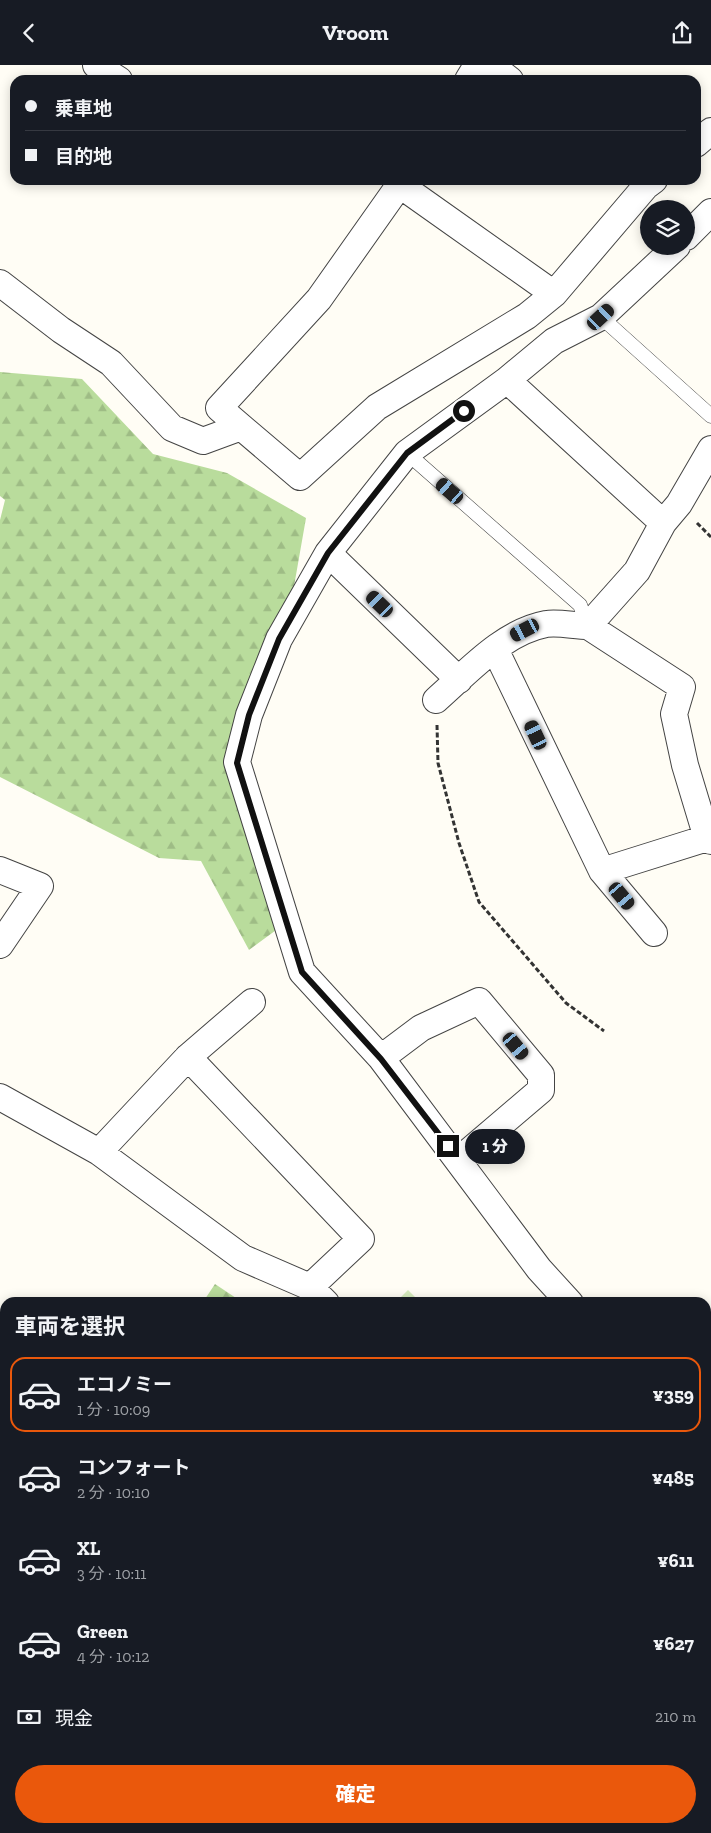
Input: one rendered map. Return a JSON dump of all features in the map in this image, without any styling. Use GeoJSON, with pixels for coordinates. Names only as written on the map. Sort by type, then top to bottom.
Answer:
{"type":"FeatureCollection","features":[{"type":"Feature","properties":{"kind":"street"},"geometry":{"type":"LineString","coordinates":[[96,65],[111,75]]}},
{"type":"Feature","properties":{"kind":"street"},"geometry":{"type":"LineString","coordinates":[[491,65],[504,75]]}},
{"type":"Feature","properties":{"kind":"street"},"geometry":{"type":"LineString","coordinates":[[701,140],[711,131]]}},
{"type":"Feature","properties":{"kind":"street"},"geometry":{"type":"LineString","coordinates":[[400,185],[319,299],[219,408],[300,477],[377,407],[527,316],[554,294],[644,185]]}},
{"type":"Feature","properties":{"kind":"street"},"geometry":{"type":"LineString","coordinates":[[404,185],[554,294]]}},
{"type":"Feature","properties":{"kind":"street"},"geometry":{"type":"LineString","coordinates":[[695,228],[711,213]]}},
{"type":"Feature","properties":{"kind":"street"},"geometry":{"type":"LineString","coordinates":[[565,1297],[539,1269],[381,1059],[302,972],[237,763],[249,715],[279,639],[328,553],[407,453],[507,380],[554,341],[601,317],[667,255]]}},
{"type":"Feature","properties":{"kind":"street"},"geometry":{"type":"LineString","coordinates":[[0,283],[61,330],[111,363],[172,428],[203,441],[241,427]]}},
{"type":"Feature","properties":{"kind":"street"},"geometry":{"type":"LineString","coordinates":[[507,380],[663,523]]}},
{"type":"Feature","properties":{"kind":"street"},"geometry":{"type":"LineString","coordinates":[[588,626],[637,571],[663,523],[679,504],[711,449]]}},
{"type":"Feature","properties":{"kind":"street"},"geometry":{"type":"LineString","coordinates":[[328,553],[459,680]]}},
{"type":"Feature","properties":{"kind":"street"},"geometry":{"type":"LineString","coordinates":[[436,700],[505,641],[525,630],[548,624],[588,626],[682,687],[674,715],[685,765],[709,839],[602,871]]}},
{"type":"Feature","properties":{"kind":"street"},"geometry":{"type":"LineString","coordinates":[[495,649],[602,871],[654,933]]}},
{"type":"Feature","properties":{"kind":"street"},"geometry":{"type":"LineString","coordinates":[[0,870],[40,886],[0,945]]}},
{"type":"Feature","properties":{"kind":"street"},"geometry":{"type":"LineString","coordinates":[[381,1059],[421,1029],[479,1001],[541,1075],[541,1090],[459,1161]]}},
{"type":"Feature","properties":{"kind":"street"},"geometry":{"type":"LineString","coordinates":[[99,1151],[188,1057],[252,1002]]}},
{"type":"Feature","properties":{"kind":"street"},"geometry":{"type":"LineString","coordinates":[[0,1097],[99,1151],[244,1258],[318,1295],[360,1239],[188,1057]]}},
{"type":"Feature","properties":{"kind":"lane"},"geometry":{"type":"LineString","coordinates":[[601,317],[711,416]]}},
{"type":"Feature","properties":{"kind":"lane"},"geometry":{"type":"LineString","coordinates":[[407,453],[580,605],[588,626]]}},
{"type":"Feature","properties":{"kind":"path"},"geometry":{"type":"LineString","coordinates":[[436,700],[438,763],[459,843],[479,902],[566,1003],[604,1031]]}},
{"type":"Feature","properties":{"kind":"green space"},"geometry":{"type":"Polygon","coordinates":[[[0,372],[82,379],[153,454],[227,473],[306,518],[283,649],[228,767],[283,925],[249,950],[201,861],[159,858],[0,777],[0,520],[5,500],[0,496],[0,372]]]}},
{"type":"Feature","properties":{"kind":"green space"},"geometry":{"type":"Polygon","coordinates":[[[215,1284],[234,1297],[206,1297],[215,1284]]]}},
{"type":"Feature","properties":{"kind":"green space"},"geometry":{"type":"Polygon","coordinates":[[[408,1290],[415,1297],[401,1297],[408,1290]]]}},
{"type":"Feature","properties":{"kind":"route"},"geometry":{"type":"LineString","coordinates":[[448,1146],[381,1059],[302,972],[248,793],[237,763],[249,715],[279,639],[328,553],[407,453],[464,411]]}}]}
